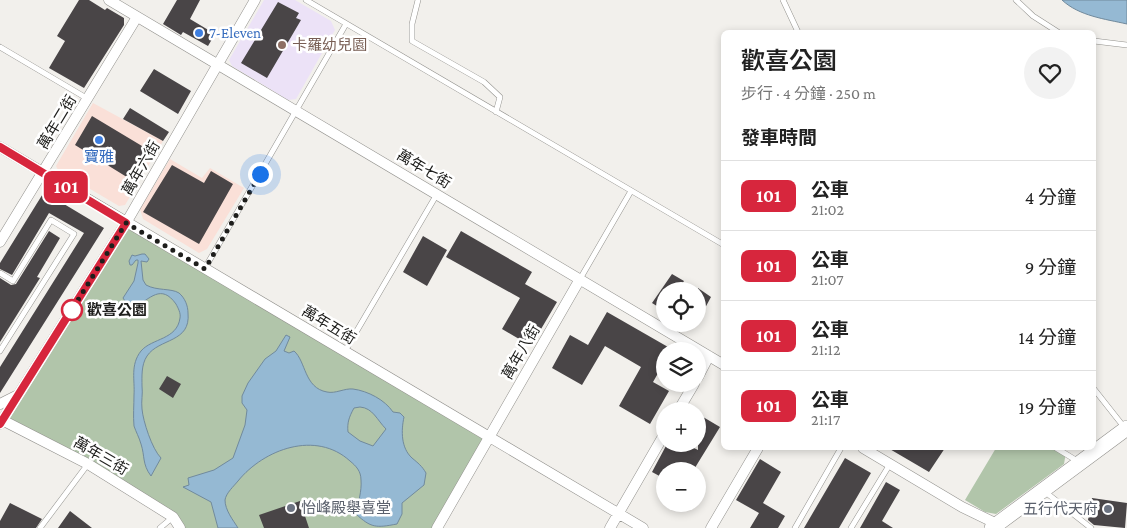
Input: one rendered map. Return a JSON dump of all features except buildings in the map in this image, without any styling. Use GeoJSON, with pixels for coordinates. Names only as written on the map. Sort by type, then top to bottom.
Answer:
{"type":"FeatureCollection","features":[{"type":"Feature","properties":{"kind":"street","name":"萬年七街"},"geometry":{"type":"LineString","coordinates":[[109,0],[721,363]]}},
{"type":"Feature","properties":{"kind":"street","name":"萬年六街"},"geometry":{"type":"LineString","coordinates":[[1,421],[126,223],[255,0]]}},
{"type":"Feature","properties":{"kind":"street","name":"萬年二街"},"geometry":{"type":"LineString","coordinates":[[0,242],[137,17]]}},
{"type":"Feature","properties":{"kind":"street","name":"萬年五街"},"geometry":{"type":"LineString","coordinates":[[0,147],[644,528]]}},
{"type":"Feature","properties":{"kind":"street","name":"萬年八街"},"geometry":{"type":"LineString","coordinates":[[437,528],[580,279]]}},
{"type":"Feature","properties":{"kind":"street"},"geometry":{"type":"LineString","coordinates":[[706,363],[710,356]]}},
{"type":"Feature","properties":{"kind":"street"},"geometry":{"type":"LineString","coordinates":[[0,404],[19,394]]}},
{"type":"Feature","properties":{"kind":"street","name":"萬年三街"},"geometry":{"type":"LineString","coordinates":[[1,421],[88,464],[172,517],[180,528]]}},
{"type":"Feature","properties":{"kind":"street"},"geometry":{"type":"LineString","coordinates":[[866,450],[997,527],[1123,433]]}},
{"type":"Feature","properties":{"kind":"street"},"geometry":{"type":"LineString","coordinates":[[610,528],[656,449]]}},
{"type":"Feature","properties":{"kind":"street"},"geometry":{"type":"LineString","coordinates":[[711,528],[757,450]]}},
{"type":"Feature","properties":{"kind":"lane"},"geometry":{"type":"LineString","coordinates":[[306,0],[721,243]]}},
{"type":"Feature","properties":{"kind":"lane"},"geometry":{"type":"LineString","coordinates":[[418,0],[412,24],[412,41],[484,82],[500,97],[496,112]]}},
{"type":"Feature","properties":{"kind":"lane"},"geometry":{"type":"LineString","coordinates":[[784,0],[797,30]]}},
{"type":"Feature","properties":{"kind":"lane"},"geometry":{"type":"LineString","coordinates":[[1016,0],[1033,16],[1055,30]]}},
{"type":"Feature","properties":{"kind":"lane"},"geometry":{"type":"LineString","coordinates":[[205,269],[346,24]]}},
{"type":"Feature","properties":{"kind":"lane"},"geometry":{"type":"LineString","coordinates":[[1096,41],[1127,45]]}},
{"type":"Feature","properties":{"kind":"lane"},"geometry":{"type":"LineString","coordinates":[[0,48],[88,99]]}},
{"type":"Feature","properties":{"kind":"lane","name":"萬年八街"},"geometry":{"type":"LineString","coordinates":[[580,279],[631,191]]}},
{"type":"Feature","properties":{"kind":"lane"},"geometry":{"type":"LineString","coordinates":[[345,351],[437,194]]}},
{"type":"Feature","properties":{"kind":"lane"},"geometry":{"type":"LineString","coordinates":[[0,272],[13,281],[51,220],[74,234],[0,352]]}},
{"type":"Feature","properties":{"kind":"lane"},"geometry":{"type":"LineString","coordinates":[[1096,392],[1123,433]]}},
{"type":"Feature","properties":{"kind":"lane"},"geometry":{"type":"LineString","coordinates":[[795,528],[840,450]]}},
{"type":"Feature","properties":{"kind":"lane"},"geometry":{"type":"LineString","coordinates":[[1059,450],[1081,463]]}},
{"type":"Feature","properties":{"kind":"lane"},"geometry":{"type":"LineString","coordinates":[[40,528],[88,464]]}},
{"type":"Feature","properties":{"kind":"lane"},"geometry":{"type":"LineString","coordinates":[[851,528],[890,464]]}},
{"type":"Feature","properties":{"kind":"lane"},"geometry":{"type":"LineString","coordinates":[[1043,491],[1091,528]]}},
{"type":"Feature","properties":{"kind":"lane"},"geometry":{"type":"LineString","coordinates":[[160,528],[172,517]]}},
{"type":"Feature","properties":{"kind":"shaded area","name":"卡羅幼兒園"},"geometry":{"type":"Polygon","coordinates":[[[264,0],[295,0],[331,21],[335,30],[296,99],[288,100],[232,66],[229,60],[264,0]]]}},
{"type":"Feature","properties":{"kind":"shaded area"},"geometry":{"type":"Polygon","coordinates":[[[93,103],[163,141],[125,205],[119,206],[58,170],[56,166],[93,103]]]}},
{"type":"Feature","properties":{"kind":"shaded area"},"geometry":{"type":"Polygon","coordinates":[[[170,159],[202,178],[210,168],[244,188],[207,249],[199,253],[143,219],[140,209],[170,159]]]}},
{"type":"Feature","properties":{"kind":"green space","name":"歡喜公園"},"geometry":{"type":"Polygon","coordinates":[[[126,223],[489,437],[437,528],[180,528],[172,517],[2,420],[126,223]]]}},
{"type":"Feature","properties":{"kind":"green space"},"geometry":{"type":"Polygon","coordinates":[[[995,450],[1062,450],[1066,452],[1064,464],[996,514],[985,512],[965,500],[995,450]]]}},
{"type":"Feature","properties":{"kind":"water"},"geometry":{"type":"Polygon","coordinates":[[[1062,0],[1127,0],[1127,24],[1084,13],[1062,0]]]}},
{"type":"Feature","properties":{"kind":"water"},"geometry":{"type":"Polygon","coordinates":[[[145,254],[149,259],[147,262],[141,261],[143,280],[146,285],[179,293],[186,302],[188,313],[188,323],[185,330],[180,335],[152,350],[147,356],[143,367],[143,414],[151,442],[161,458],[151,476],[146,468],[141,444],[134,426],[134,367],[141,351],[151,343],[174,331],[180,316],[176,304],[165,294],[151,297],[135,307],[127,304],[123,298],[134,281],[138,263],[138,260],[136,260],[130,265],[129,261],[132,255],[145,254]]]}},
{"type":"Feature","properties":{"kind":"water"},"geometry":{"type":"Polygon","coordinates":[[[286,335],[290,337],[284,351],[289,353],[294,351],[298,355],[306,374],[319,390],[337,392],[350,389],[359,390],[381,400],[393,412],[400,413],[404,417],[402,433],[404,444],[408,454],[426,473],[424,485],[402,503],[402,514],[397,524],[374,526],[356,514],[361,488],[359,471],[352,463],[336,452],[322,447],[306,445],[291,447],[276,452],[249,470],[230,490],[225,500],[228,511],[238,528],[218,528],[211,502],[183,487],[189,485],[188,478],[214,470],[233,458],[245,425],[247,410],[242,403],[242,396],[248,383],[265,359],[276,351],[286,335]],[[354,408],[349,420],[348,432],[360,441],[373,446],[386,429],[372,412],[364,408],[354,408]]]}},
{"type":"Feature","properties":{"kind":"bus line","name":"101"},"geometry":{"type":"LineString","coordinates":[[0,147],[126,223],[0,424]]}},
{"type":"Feature","properties":{"kind":"place","name":"7-Eleven"},"geometry":{"type":"Point","coordinates":[199,33]}},
{"type":"Feature","properties":{"kind":"place","name":"卡羅幼兒園"},"geometry":{"type":"Point","coordinates":[282,45]}},
{"type":"Feature","properties":{"kind":"place","name":"寶雅"},"geometry":{"type":"Point","coordinates":[99,140]}},
{"type":"Feature","properties":{"kind":"place","name":"歡喜公園"},"geometry":{"type":"Point","coordinates":[72,310]}},
{"type":"Feature","properties":{"kind":"place","name":"怡峰殿舉喜堂"},"geometry":{"type":"Point","coordinates":[291,508]}},
{"type":"Feature","properties":{"kind":"place","name":"五行代天府"},"geometry":{"type":"Point","coordinates":[1108,509]}},
{"type":"Feature","properties":{"kind":"route"},"geometry":{"type":"LineString","coordinates":[[72,310],[68,316],[126,223],[205,269],[260,174]]}}]}
